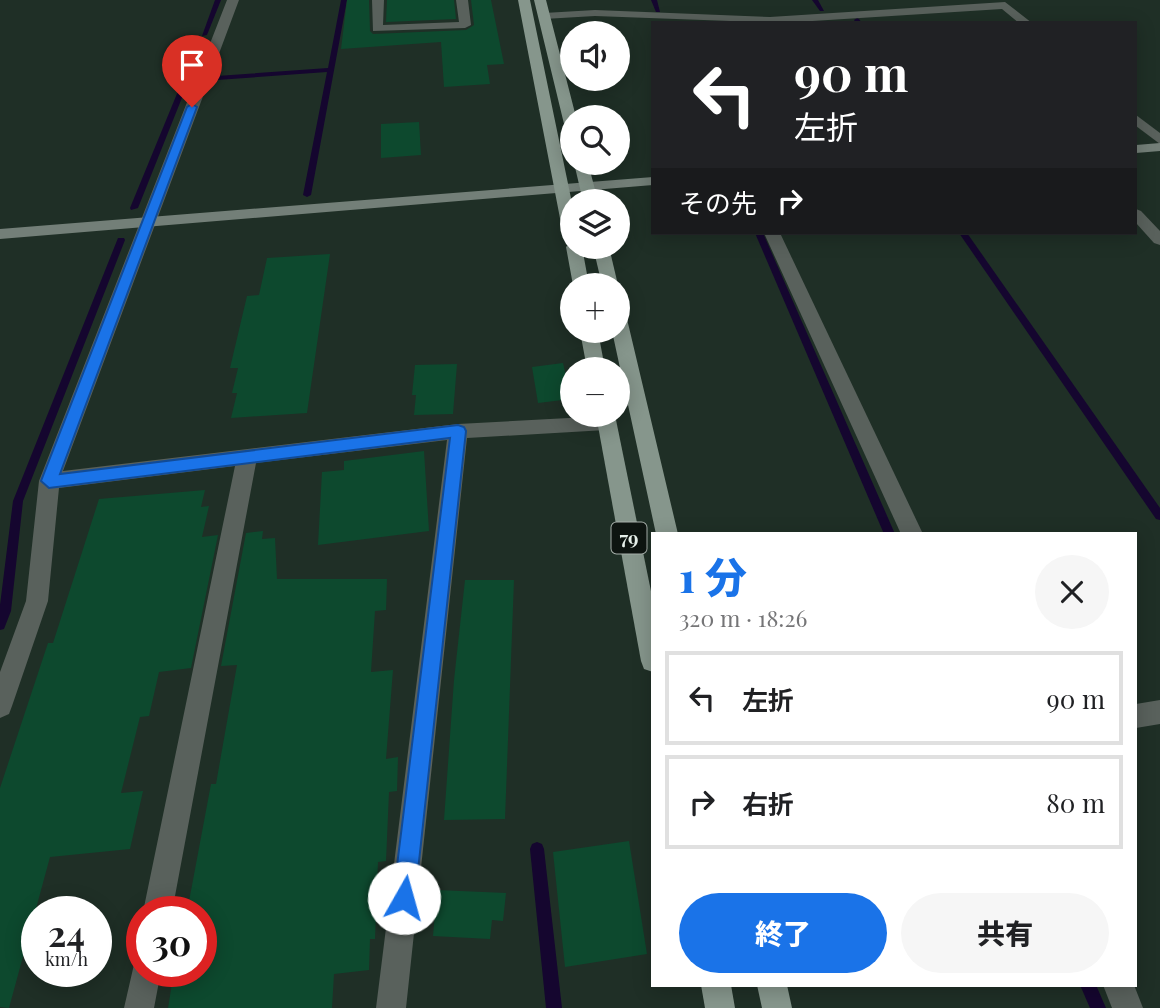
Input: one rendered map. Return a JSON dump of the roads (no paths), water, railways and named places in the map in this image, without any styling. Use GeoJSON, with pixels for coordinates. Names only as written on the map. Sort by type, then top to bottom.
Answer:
{"type":"FeatureCollection","features":[{"type":"Feature","properties":{"kind":"main road"},"geometry":{"type":"LineString","coordinates":[[524,0],[563,187]]}},
{"type":"Feature","properties":{"kind":"main road"},"geometry":{"type":"LineString","coordinates":[[540,0],[566,105]]}},
{"type":"Feature","properties":{"kind":"main road"},"geometry":{"type":"LineString","coordinates":[[584,175],[588,189]]}},
{"type":"Feature","properties":{"kind":"main road","name":"79"},"geometry":{"type":"LineString","coordinates":[[623,343],[667,532]]}},
{"type":"Feature","properties":{"kind":"main road","name":"79"},"geometry":{"type":"LineString","coordinates":[[608,427],[651,651]]}},
{"type":"Feature","properties":{"kind":"main road"},"geometry":{"type":"LineString","coordinates":[[716,987],[720,1008]]}},
{"type":"Feature","properties":{"kind":"main road"},"geometry":{"type":"LineString","coordinates":[[772,987],[777,1008]]}},
{"type":"Feature","properties":{"kind":"street"},"geometry":{"type":"LineString","coordinates":[[0,706],[37,601],[49,481],[233,0]]}},
{"type":"Feature","properties":{"kind":"street"},"geometry":{"type":"LineString","coordinates":[[378,0],[377,29],[465,25],[462,0]]}},
{"type":"Feature","properties":{"kind":"street"},"geometry":{"type":"LineString","coordinates":[[663,0],[672,20]]}},
{"type":"Feature","properties":{"kind":"street"},"geometry":{"type":"LineString","coordinates":[[544,16],[595,13],[672,20],[770,20],[938,4],[1005,5],[1024,21]]}},
{"type":"Feature","properties":{"kind":"street"},"geometry":{"type":"LineString","coordinates":[[1137,120],[1160,141]]}},
{"type":"Feature","properties":{"kind":"street"},"geometry":{"type":"LineString","coordinates":[[1137,149],[1160,147]]}},
{"type":"Feature","properties":{"kind":"street"},"geometry":{"type":"LineString","coordinates":[[0,234],[651,181]]}},
{"type":"Feature","properties":{"kind":"street"},"geometry":{"type":"LineString","coordinates":[[1137,215],[1160,240]]}},
{"type":"Feature","properties":{"kind":"street"},"geometry":{"type":"LineString","coordinates":[[773,235],[911,532]]}},
{"type":"Feature","properties":{"kind":"street"},"geometry":{"type":"LineString","coordinates":[[49,481],[458,431],[560,423]]}},
{"type":"Feature","properties":{"kind":"street"},"geometry":{"type":"LineString","coordinates":[[391,1008],[458,431]]}},
{"type":"Feature","properties":{"kind":"street"},"geometry":{"type":"LineString","coordinates":[[161,896],[247,457]]}},
{"type":"Feature","properties":{"kind":"street"},"geometry":{"type":"LineString","coordinates":[[1137,716],[1160,712]]}},
{"type":"Feature","properties":{"kind":"street"},"geometry":{"type":"LineString","coordinates":[[139,1008],[143,987]]}},
{"type":"Feature","properties":{"kind":"street"},"geometry":{"type":"LineString","coordinates":[[1119,987],[1128,1008]]}},
{"type":"Feature","properties":{"kind":"waterway"},"geometry":{"type":"LineString","coordinates":[[204,35],[218,0]]}},
{"type":"Feature","properties":{"kind":"waterway"},"geometry":{"type":"LineString","coordinates":[[331,70],[344,0]]}},
{"type":"Feature","properties":{"kind":"waterway"},"geometry":{"type":"LineString","coordinates":[[654,0],[658,11]]}},
{"type":"Feature","properties":{"kind":"waterway"},"geometry":{"type":"LineString","coordinates":[[815,0],[822,10]]}},
{"type":"Feature","properties":{"kind":"waterway"},"geometry":{"type":"LineString","coordinates":[[134,208],[200,45]]}},
{"type":"Feature","properties":{"kind":"waterway"},"geometry":{"type":"LineString","coordinates":[[217,78],[331,70]]}},
{"type":"Feature","properties":{"kind":"waterway"},"geometry":{"type":"LineString","coordinates":[[307,195],[331,70]]}},
{"type":"Feature","properties":{"kind":"waterway"},"geometry":{"type":"LineString","coordinates":[[760,235],[889,532]]}},
{"type":"Feature","properties":{"kind":"waterway"},"geometry":{"type":"LineString","coordinates":[[964,235],[1160,516]]}},
{"type":"Feature","properties":{"kind":"waterway"},"geometry":{"type":"LineString","coordinates":[[0,625],[5,611],[18,501],[121,240]]}},
{"type":"Feature","properties":{"kind":"waterway"},"geometry":{"type":"LineString","coordinates":[[537,849],[554,1008]]}},
{"type":"Feature","properties":{"kind":"waterway"},"geometry":{"type":"LineString","coordinates":[[1089,987],[1098,1008]]}}]}
